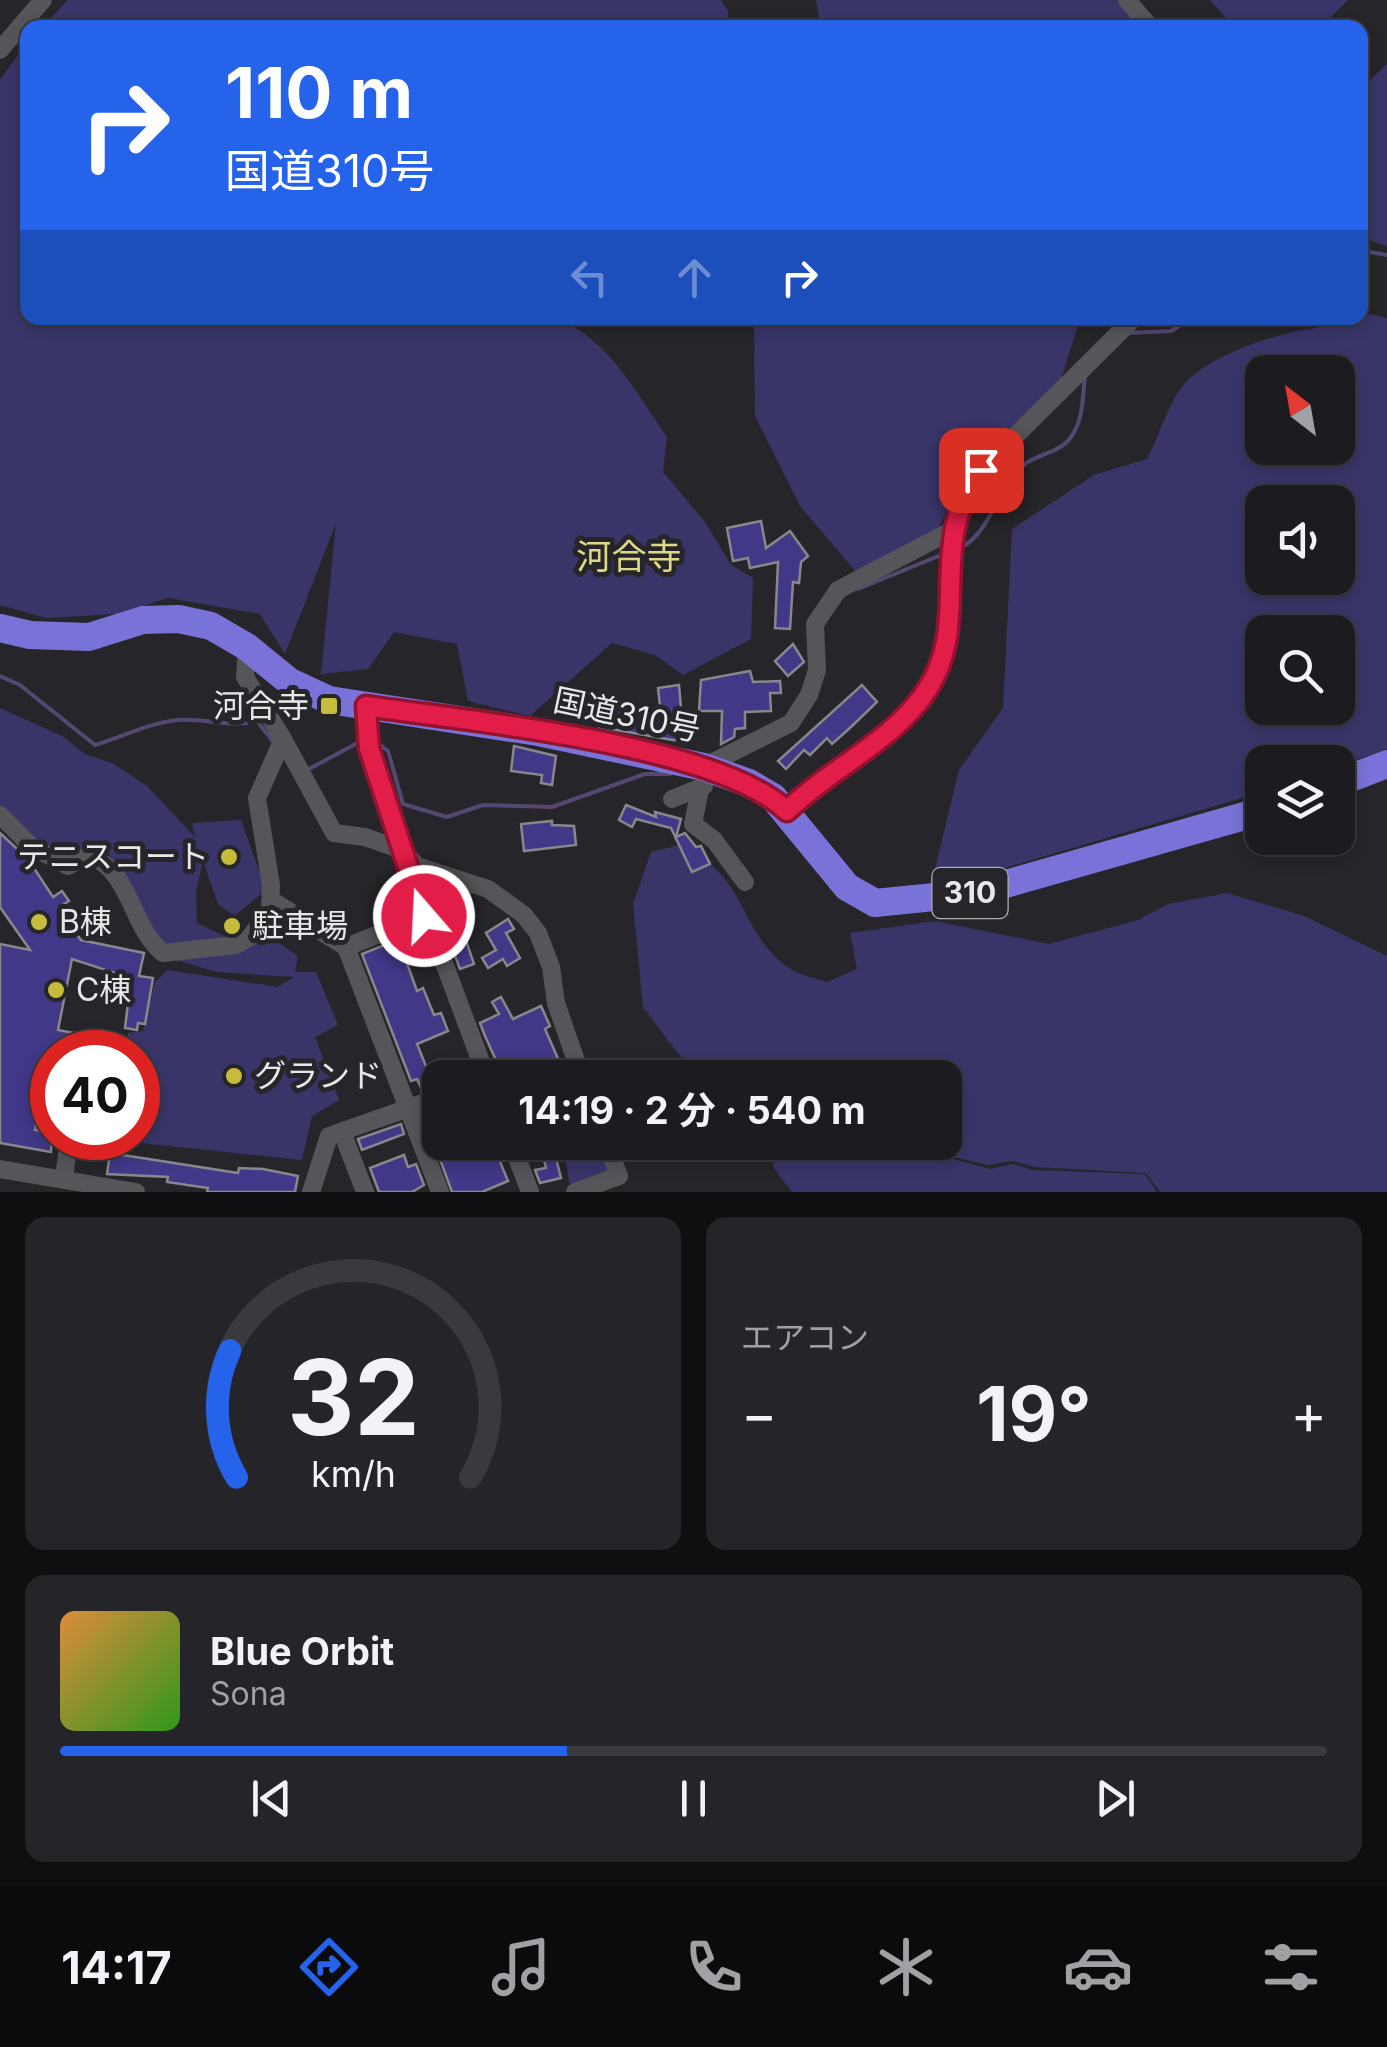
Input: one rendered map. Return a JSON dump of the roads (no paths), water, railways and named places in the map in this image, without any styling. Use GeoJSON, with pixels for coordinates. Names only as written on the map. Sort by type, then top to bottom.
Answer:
{"type":"FeatureCollection","features":[{"type":"Feature","properties":{"kind":"highway","name":"国道310号"},"geometry":{"type":"LineString","coordinates":[[0,628],[30,635],[89,636],[143,620],[180,619],[211,626],[248,647],[308,692],[365,716],[538,732],[749,782],[787,811],[846,887],[875,903],[974,893],[1245,816]]}},
{"type":"Feature","properties":{"kind":"highway"},"geometry":{"type":"LineString","coordinates":[[1355,776],[1387,764]]}},
{"type":"Feature","properties":{"kind":"street"},"geometry":{"type":"LineString","coordinates":[[25,20],[42,0]]}},
{"type":"Feature","properties":{"kind":"street"},"geometry":{"type":"LineString","coordinates":[[1127,0],[1144,20]]}},
{"type":"Feature","properties":{"kind":"street"},"geometry":{"type":"LineString","coordinates":[[0,50],[20,26]]}},
{"type":"Feature","properties":{"kind":"street"},"geometry":{"type":"LineString","coordinates":[[787,811],[901,720],[927,690],[946,639],[950,536],[961,499],[981,470],[1127,325]]}},
{"type":"Feature","properties":{"kind":"street"},"geometry":{"type":"LineString","coordinates":[[672,799],[790,724],[809,695],[817,670],[815,624],[824,605],[846,584],[950,536]]}},
{"type":"Feature","properties":{"kind":"street"},"geometry":{"type":"LineString","coordinates":[[248,647],[245,678],[334,833],[365,836],[402,850],[417,866],[453,875],[509,902],[538,933],[576,1060]]}},
{"type":"Feature","properties":{"kind":"street"},"geometry":{"type":"LineString","coordinates":[[365,716],[369,748],[424,916],[480,1060]]}},
{"type":"Feature","properties":{"kind":"street"},"geometry":{"type":"LineString","coordinates":[[0,814],[31,846],[68,866],[89,854],[106,862],[148,936],[163,952],[236,945],[250,937],[271,900],[257,798],[284,748]]}},
{"type":"Feature","properties":{"kind":"street"},"geometry":{"type":"LineString","coordinates":[[709,773],[693,824],[716,842],[745,882]]}},
{"type":"Feature","properties":{"kind":"street"},"geometry":{"type":"LineString","coordinates":[[271,900],[346,947],[440,1192]]}},
{"type":"Feature","properties":{"kind":"street"},"geometry":{"type":"LineString","coordinates":[[346,947],[424,916]]}},
{"type":"Feature","properties":{"kind":"street"},"geometry":{"type":"LineString","coordinates":[[311,1192],[329,1136],[422,1104]]}},
{"type":"Feature","properties":{"kind":"street"},"geometry":{"type":"LineString","coordinates":[[342,1132],[365,1192]]}},
{"type":"Feature","properties":{"kind":"street"},"geometry":{"type":"LineString","coordinates":[[64,1179],[66,1160]]}},
{"type":"Feature","properties":{"kind":"street"},"geometry":{"type":"LineString","coordinates":[[517,1160],[526,1190]]}},
{"type":"Feature","properties":{"kind":"street"},"geometry":{"type":"LineString","coordinates":[[574,1192],[619,1176],[613,1160]]}},
{"type":"Feature","properties":{"kind":"street"},"geometry":{"type":"LineString","coordinates":[[0,1169],[35,1183],[64,1179],[136,1192]]}},
{"type":"Feature","properties":{"kind":"waterway"},"geometry":{"type":"LineString","coordinates":[[1368,250],[1387,255]]}},
{"type":"Feature","properties":{"kind":"waterway"},"geometry":{"type":"LineString","coordinates":[[1127,333],[1171,331],[1181,325]]}},
{"type":"Feature","properties":{"kind":"waterway"},"geometry":{"type":"LineString","coordinates":[[960,548],[979,532],[1025,464],[1071,437],[1080,416],[1085,377]]}},
{"type":"Feature","properties":{"kind":"waterway"},"geometry":{"type":"LineString","coordinates":[[858,589],[946,553]]}},
{"type":"Feature","properties":{"kind":"waterway"},"geometry":{"type":"LineString","coordinates":[[0,676],[20,685],[95,745],[178,720],[237,724],[257,721],[275,744]]}},
{"type":"Feature","properties":{"kind":"waterway"},"geometry":{"type":"LineString","coordinates":[[309,769],[365,739]]}},
{"type":"Feature","properties":{"kind":"waterway"},"geometry":{"type":"LineString","coordinates":[[374,740],[388,751],[403,804],[447,817],[483,805],[552,807],[645,774],[670,774]]}},
{"type":"Feature","properties":{"kind":"place","name":"河合寺"},"geometry":{"type":"Point","coordinates":[329,706]}},
{"type":"Feature","properties":{"kind":"place","name":"テニスコート"},"geometry":{"type":"Point","coordinates":[229,857]}},
{"type":"Feature","properties":{"kind":"place","name":"B棟"},"geometry":{"type":"Point","coordinates":[39,922]}},
{"type":"Feature","properties":{"kind":"place","name":"駐車場"},"geometry":{"type":"Point","coordinates":[232,926]}},
{"type":"Feature","properties":{"kind":"place","name":"C棟"},"geometry":{"type":"Point","coordinates":[56,990]}},
{"type":"Feature","properties":{"kind":"place","name":"グランド"},"geometry":{"type":"Point","coordinates":[234,1076]}},
{"type":"Feature","properties":{"kind":"district","name":"河合寺"},"geometry":{"type":"Point","coordinates":[629,557]}}]}
